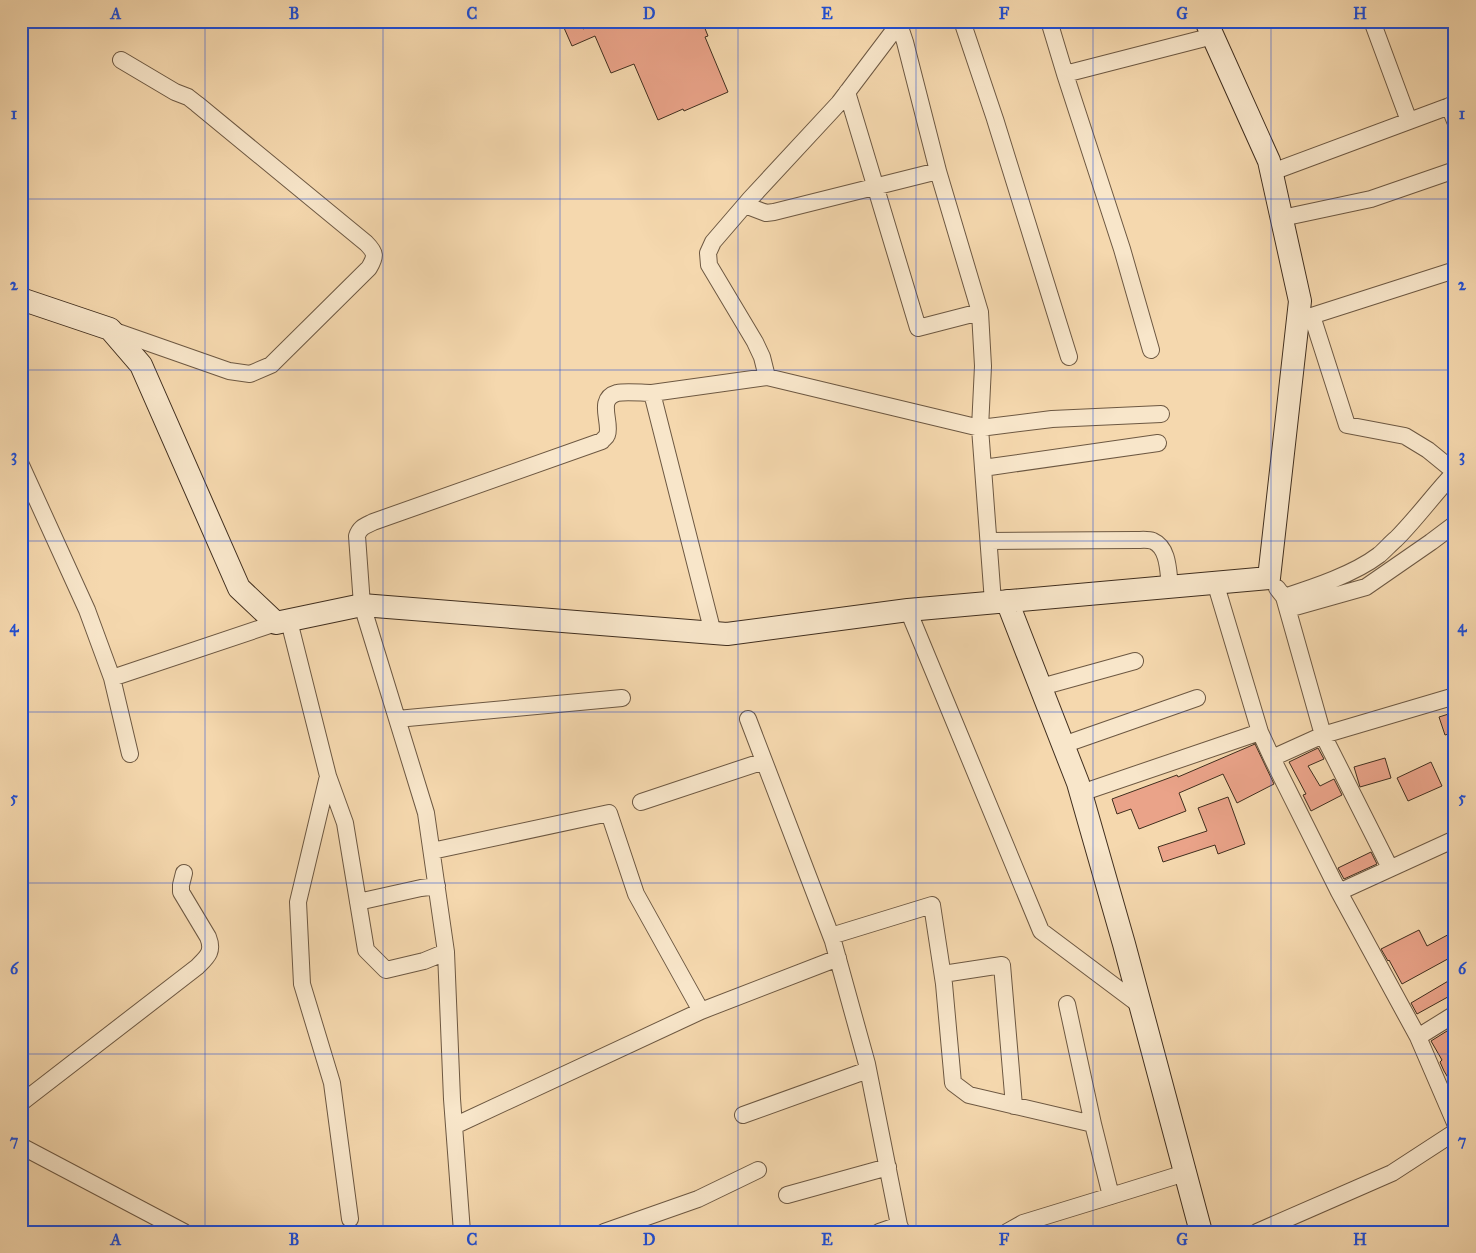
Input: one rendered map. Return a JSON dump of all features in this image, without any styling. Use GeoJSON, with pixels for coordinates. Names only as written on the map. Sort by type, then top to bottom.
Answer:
{"type":"FeatureCollection","features":[{"type":"Feature","properties":{"kind":"street"},"geometry":{"type":"LineString","coordinates":[[962,21],[995,119],[1069,357]]}},
{"type":"Feature","properties":{"kind":"street"},"geometry":{"type":"LineString","coordinates":[[1049,21],[1122,249],[1151,350]]}},
{"type":"Feature","properties":{"kind":"street"},"geometry":{"type":"LineString","coordinates":[[1372,21],[1409,121]]}},
{"type":"Feature","properties":{"kind":"street"},"geometry":{"type":"LineString","coordinates":[[767,377],[762,357],[755,342],[709,265],[708,253],[714,242],[745,205],[839,103],[900,23]]}},
{"type":"Feature","properties":{"kind":"street"},"geometry":{"type":"LineString","coordinates":[[900,23],[938,171],[980,312],[983,366],[980,428],[989,542],[1000,602],[1040,687],[1081,793],[1141,1006],[1201,1232]]}},
{"type":"Feature","properties":{"kind":"street"},"geometry":{"type":"LineString","coordinates":[[1065,74],[1212,26],[1269,161],[1305,318],[1347,425],[1405,436],[1428,450],[1455,472],[1413,521],[1380,554],[1359,568],[1302,592],[1286,603]]}},
{"type":"Feature","properties":{"kind":"street"},"geometry":{"type":"LineString","coordinates":[[21,299],[229,371],[250,374],[271,364],[369,268],[374,260],[374,252],[366,243],[197,104],[188,97],[175,92],[121,60]]}},
{"type":"Feature","properties":{"kind":"street"},"geometry":{"type":"LineString","coordinates":[[847,92],[918,328],[980,312]]}},
{"type":"Feature","properties":{"kind":"street"},"geometry":{"type":"LineString","coordinates":[[1272,172],[1409,121],[1453,110]]}},
{"type":"Feature","properties":{"kind":"street"},"geometry":{"type":"LineString","coordinates":[[1282,218],[1371,199],[1455,170]]}},
{"type":"Feature","properties":{"kind":"street"},"geometry":{"type":"LineString","coordinates":[[745,205],[766,212],[774,212],[938,171]]}},
{"type":"Feature","properties":{"kind":"street"},"geometry":{"type":"LineString","coordinates":[[1305,318],[1455,270]]}},
{"type":"Feature","properties":{"kind":"street"},"geometry":{"type":"LineString","coordinates":[[1305,318],[1269,578],[1286,603],[1323,735],[1390,868]]}},
{"type":"Feature","properties":{"kind":"street"},"geometry":{"type":"LineString","coordinates":[[110,329],[141,364],[239,588],[282,622],[328,776],[345,823],[366,950],[386,970],[424,961],[446,952]]}},
{"type":"Feature","properties":{"kind":"street"},"geometry":{"type":"LineString","coordinates":[[462,1232],[454,1126],[446,952],[432,851],[426,814],[362,606],[358,531],[363,527],[602,441],[607,437],[608,430],[605,407],[609,397],[616,394],[652,393],[767,377],[980,428],[1052,419],[1161,414]]}},
{"type":"Feature","properties":{"kind":"street"},"geometry":{"type":"LineString","coordinates":[[652,393],[713,633]]}},
{"type":"Feature","properties":{"kind":"street"},"geometry":{"type":"LineString","coordinates":[[983,468],[1158,443]]}},
{"type":"Feature","properties":{"kind":"street"},"geometry":{"type":"LineString","coordinates":[[21,465],[87,610],[112,678],[130,754]]}},
{"type":"Feature","properties":{"kind":"street"},"geometry":{"type":"LineString","coordinates":[[1286,603],[1366,587],[1455,524]]}},
{"type":"Feature","properties":{"kind":"street"},"geometry":{"type":"LineString","coordinates":[[989,542],[1153,541],[1160,547],[1166,557],[1170,586]]}},
{"type":"Feature","properties":{"kind":"street"},"geometry":{"type":"LineString","coordinates":[[112,678],[282,622],[362,606],[727,634],[908,610],[1269,578]]}},
{"type":"Feature","properties":{"kind":"street"},"geometry":{"type":"LineString","coordinates":[[1215,582],[1260,732],[1339,892],[1418,1037],[1455,1123]]}},
{"type":"Feature","properties":{"kind":"street"},"geometry":{"type":"LineString","coordinates":[[908,610],[1041,931],[1141,1006]]}},
{"type":"Feature","properties":{"kind":"street"},"geometry":{"type":"LineString","coordinates":[[1040,687],[1135,662]]}},
{"type":"Feature","properties":{"kind":"street"},"geometry":{"type":"LineString","coordinates":[[1272,758],[1323,735],[1455,696]]}},
{"type":"Feature","properties":{"kind":"street"},"geometry":{"type":"LineString","coordinates":[[397,719],[622,698]]}},
{"type":"Feature","properties":{"kind":"street"},"geometry":{"type":"LineString","coordinates":[[1063,745],[1197,698]]}},
{"type":"Feature","properties":{"kind":"street"},"geometry":{"type":"LineString","coordinates":[[748,719],[831,936],[868,1070],[901,1228],[878,1232]]}},
{"type":"Feature","properties":{"kind":"street"},"geometry":{"type":"LineString","coordinates":[[1081,793],[1260,732]]}},
{"type":"Feature","properties":{"kind":"street"},"geometry":{"type":"LineString","coordinates":[[641,802],[764,761]]}},
{"type":"Feature","properties":{"kind":"street"},"geometry":{"type":"LineString","coordinates":[[328,776],[298,902],[302,984],[332,1083],[350,1219]]}},
{"type":"Feature","properties":{"kind":"street"},"geometry":{"type":"LineString","coordinates":[[432,851],[610,813],[636,894],[701,1011]]}},
{"type":"Feature","properties":{"kind":"street"},"geometry":{"type":"LineString","coordinates":[[1339,892],[1455,839]]}},
{"type":"Feature","properties":{"kind":"street"},"geometry":{"type":"LineString","coordinates":[[21,1103],[197,967],[207,957],[211,944],[181,892],[184,873]]}},
{"type":"Feature","properties":{"kind":"street"},"geometry":{"type":"LineString","coordinates":[[358,902],[436,886]]}},
{"type":"Feature","properties":{"kind":"street"},"geometry":{"type":"LineString","coordinates":[[831,936],[932,905],[942,974],[953,1083],[969,1095],[1093,1124]]}},
{"type":"Feature","properties":{"kind":"street"},"geometry":{"type":"LineString","coordinates":[[454,1126],[701,1011],[838,958]]}},
{"type":"Feature","properties":{"kind":"street"},"geometry":{"type":"LineString","coordinates":[[942,974],[1002,965],[1014,1106]]}},
{"type":"Feature","properties":{"kind":"street"},"geometry":{"type":"LineString","coordinates":[[1066,1004],[1111,1196]]}},
{"type":"Feature","properties":{"kind":"street"},"geometry":{"type":"LineString","coordinates":[[1418,1037],[1455,1014]]}},
{"type":"Feature","properties":{"kind":"street"},"geometry":{"type":"LineString","coordinates":[[743,1115],[868,1070]]}},
{"type":"Feature","properties":{"kind":"street"},"geometry":{"type":"LineString","coordinates":[[1257,1232],[1392,1173],[1455,1132]]}},
{"type":"Feature","properties":{"kind":"street"},"geometry":{"type":"LineString","coordinates":[[21,1146],[184,1232]]}},
{"type":"Feature","properties":{"kind":"street"},"geometry":{"type":"LineString","coordinates":[[787,1195],[888,1167]]}},
{"type":"Feature","properties":{"kind":"street"},"geometry":{"type":"LineString","coordinates":[[604,1232],[698,1199],[758,1170]]}},
{"type":"Feature","properties":{"kind":"street"},"geometry":{"type":"LineString","coordinates":[[1007,1232],[1023,1223],[1185,1173]]}},
{"type":"Feature","properties":{"kind":"building"},"geometry":{"type":"Polygon","coordinates":[[[561,21],[579,21],[583,29],[602,21],[702,21],[708,36],[705,37],[728,92],[658,120],[634,64],[611,73],[595,36],[572,46],[561,21]]]}},
{"type":"Feature","properties":{"kind":"building"},"geometry":{"type":"Polygon","coordinates":[[[1455,712],[1455,732],[1445,735],[1439,717],[1455,712]]]}},
{"type":"Feature","properties":{"kind":"building"},"geometry":{"type":"Polygon","coordinates":[[[1255,744],[1274,784],[1237,803],[1223,774],[1179,793],[1186,811],[1139,829],[1131,809],[1117,814],[1112,799],[1177,775],[1178,777],[1255,744]]]}},
{"type":"Feature","properties":{"kind":"building"},"geometry":{"type":"Polygon","coordinates":[[[1318,748],[1324,759],[1308,766],[1320,786],[1334,779],[1342,795],[1311,811],[1303,795],[1306,794],[1289,762],[1318,748]]]}},
{"type":"Feature","properties":{"kind":"building"},"geometry":{"type":"Polygon","coordinates":[[[1385,758],[1391,778],[1360,787],[1354,767],[1385,758]]]}},
{"type":"Feature","properties":{"kind":"building"},"geometry":{"type":"Polygon","coordinates":[[[1431,762],[1442,786],[1408,801],[1397,778],[1431,762]]]}},
{"type":"Feature","properties":{"kind":"building"},"geometry":{"type":"Polygon","coordinates":[[[1228,797],[1245,844],[1218,854],[1215,845],[1163,862],[1158,847],[1207,831],[1198,808],[1228,797]]]}},
{"type":"Feature","properties":{"kind":"building"},"geometry":{"type":"Polygon","coordinates":[[[1371,852],[1377,864],[1344,879],[1338,868],[1371,852]]]}},
{"type":"Feature","properties":{"kind":"building"},"geometry":{"type":"Polygon","coordinates":[[[1419,930],[1427,946],[1455,931],[1455,955],[1402,984],[1381,949],[1419,930]]]}},
{"type":"Feature","properties":{"kind":"building"},"geometry":{"type":"Polygon","coordinates":[[[1455,977],[1455,993],[1417,1014],[1411,1003],[1455,977]]]}},
{"type":"Feature","properties":{"kind":"building"},"geometry":{"type":"Polygon","coordinates":[[[1455,1026],[1455,1089],[1444,1071],[1440,1062],[1442,1060],[1431,1041],[1455,1026]]]}}]}
